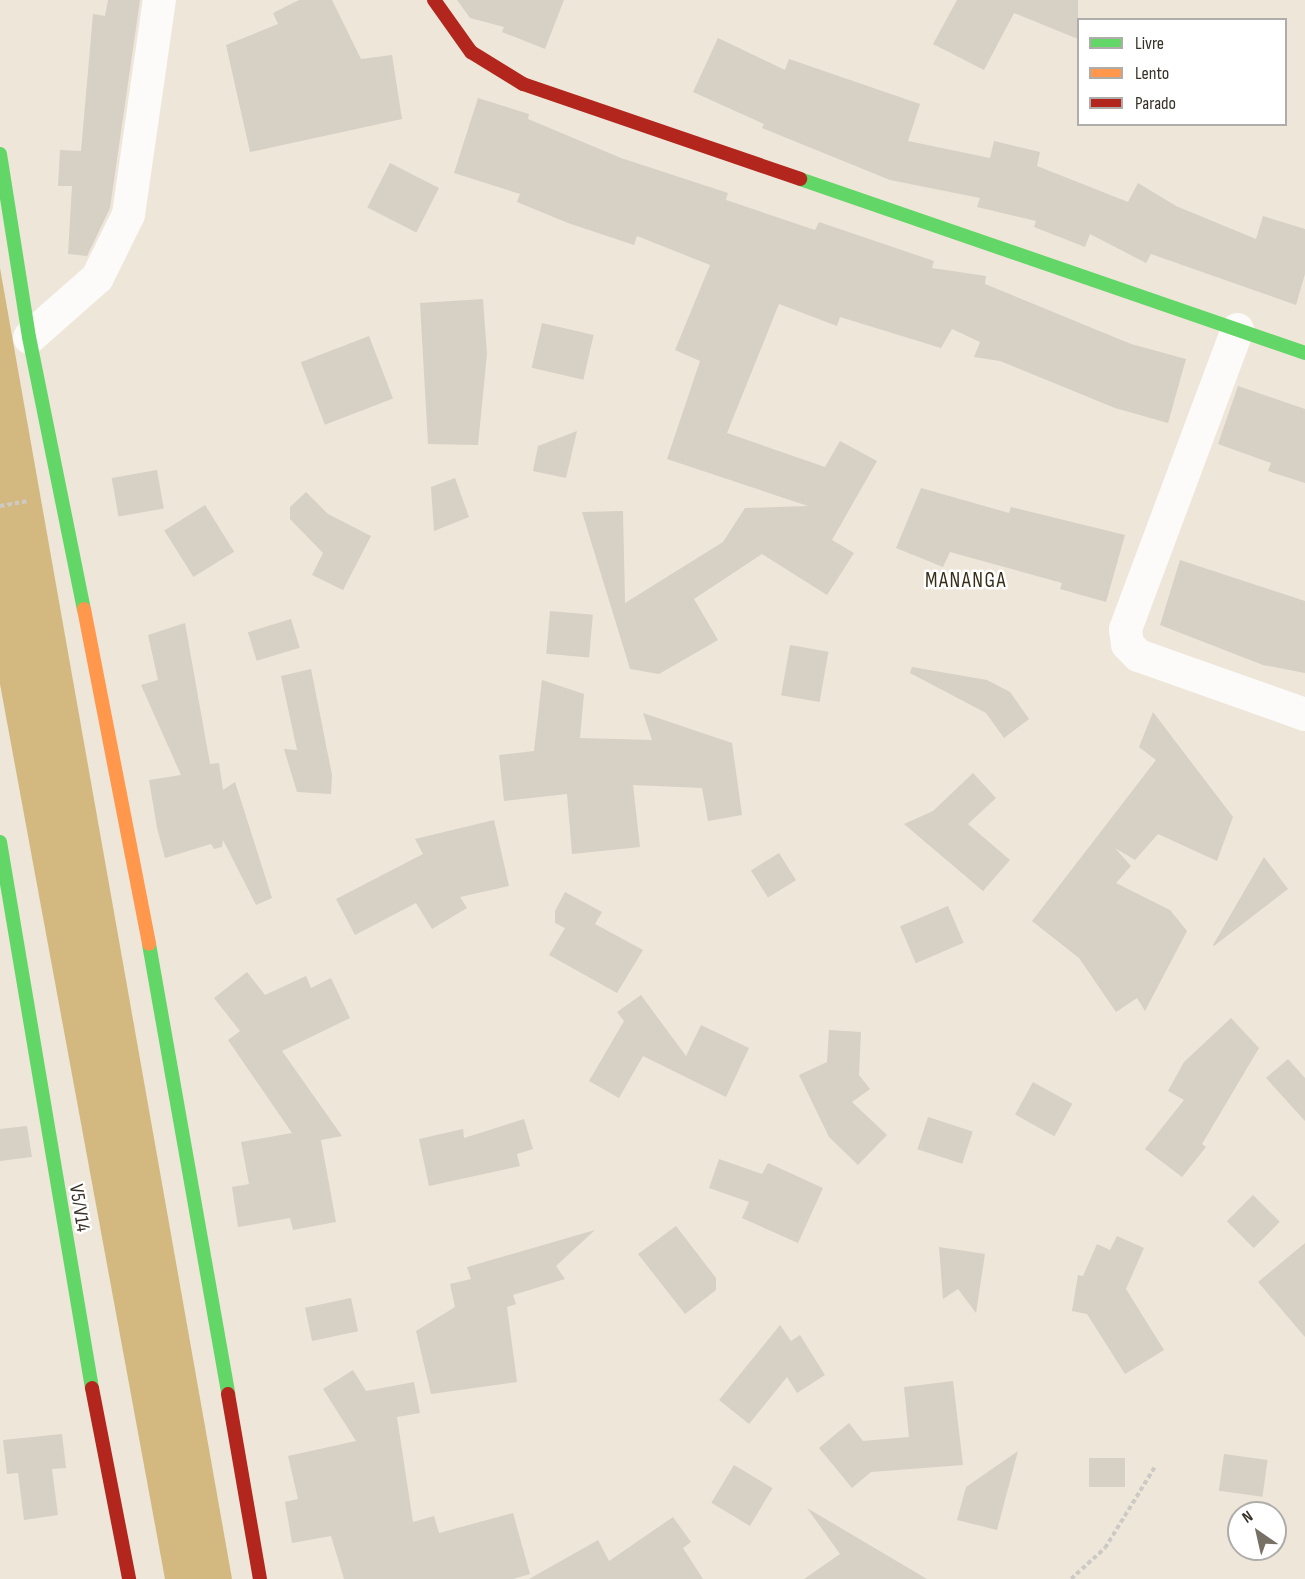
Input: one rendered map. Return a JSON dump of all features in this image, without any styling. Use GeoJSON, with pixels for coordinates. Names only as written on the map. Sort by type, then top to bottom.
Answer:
{"type":"FeatureCollection","features":[{"type":"Feature","properties":{"kind":"street"},"geometry":{"type":"LineString","coordinates":[[29,337],[97,277],[128,214],[159,0]]}},
{"type":"Feature","properties":{"kind":"street"},"geometry":{"type":"LineString","coordinates":[[434,0],[471,52],[523,84],[1305,353]]}},
{"type":"Feature","properties":{"kind":"street"},"geometry":{"type":"LineString","coordinates":[[0,154],[29,337],[125,809],[260,1579]]}},
{"type":"Feature","properties":{"kind":"street"},"geometry":{"type":"LineString","coordinates":[[1237,329],[1125,628],[1127,644],[1138,655],[1305,714]]}},
{"type":"Feature","properties":{"kind":"street","name":"V5/V14"},"geometry":{"type":"LineString","coordinates":[[0,843],[73,1292],[129,1579]]}},
{"type":"Feature","properties":{"kind":"path"},"geometry":{"type":"LineString","coordinates":[[1071,1579],[1105,1548],[1156,1465]]}},
{"type":"Feature","properties":{"kind":"shaded area"},"geometry":{"type":"Polygon","coordinates":[[[0,268],[232,1579],[165,1579],[0,684],[0,268]]]}},
{"type":"Feature","properties":{"kind":"building"},"geometry":{"type":"Polygon","coordinates":[[[108,0],[140,0],[110,208],[87,256],[68,254],[72,186],[58,186],[60,150],[81,151],[93,14],[105,16],[108,0]]]}},
{"type":"Feature","properties":{"kind":"building"},"geometry":{"type":"Polygon","coordinates":[[[299,0],[332,0],[361,59],[392,55],[402,119],[250,152],[226,45],[278,24],[273,13],[299,0]]]}},
{"type":"Feature","properties":{"kind":"building"},"geometry":{"type":"Polygon","coordinates":[[[457,0],[564,0],[545,49],[502,32],[504,27],[470,18],[457,0]]]}},
{"type":"Feature","properties":{"kind":"building"},"geometry":{"type":"Polygon","coordinates":[[[957,0],[1078,0],[1077,39],[1014,13],[984,70],[933,44],[957,0]]]}},
{"type":"Feature","properties":{"kind":"building"},"geometry":{"type":"Polygon","coordinates":[[[718,38],[785,70],[789,59],[920,104],[908,141],[990,158],[994,141],[1040,152],[1037,166],[1128,202],[1138,183],[1176,206],[1256,239],[1263,216],[1305,229],[1305,274],[1296,305],[1151,254],[1146,263],[1090,234],[1085,247],[1034,227],[1036,221],[977,207],[980,198],[890,180],[762,128],[764,124],[693,92],[718,38]]]}},
{"type":"Feature","properties":{"kind":"building"},"geometry":{"type":"Polygon","coordinates":[[[478,98],[529,114],[528,119],[621,158],[728,193],[726,200],[815,230],[819,222],[934,261],[932,268],[986,276],[985,284],[1131,344],[1186,359],[1168,423],[1115,408],[1000,361],[974,357],[980,342],[952,329],[941,348],[840,317],[837,326],[779,304],[727,433],[825,467],[840,441],[877,461],[832,540],[854,553],[827,595],[762,554],[694,599],[718,640],[659,674],[630,669],[582,512],[623,511],[625,603],[723,542],[745,508],[808,506],[667,459],[700,361],[675,350],[710,265],[637,236],[634,245],[568,223],[517,202],[520,194],[454,173],[478,98]]]}},
{"type":"Feature","properties":{"kind":"building"},"geometry":{"type":"Polygon","coordinates":[[[390,163],[439,188],[416,233],[367,208],[390,163]]]}},
{"type":"Feature","properties":{"kind":"building"},"geometry":{"type":"Polygon","coordinates":[[[483,299],[487,354],[478,445],[428,444],[420,303],[483,299]]]}},
{"type":"Feature","properties":{"kind":"building"},"geometry":{"type":"Polygon","coordinates":[[[542,323],[594,335],[583,380],[532,368],[542,323]]]}},
{"type":"Feature","properties":{"kind":"building"},"geometry":{"type":"Polygon","coordinates":[[[369,336],[393,399],[325,425],[301,362],[369,336]]]}},
{"type":"Feature","properties":{"kind":"building"},"geometry":{"type":"Polygon","coordinates":[[[1238,386],[1305,409],[1305,483],[1268,471],[1271,463],[1218,444],[1238,386]]]}},
{"type":"Feature","properties":{"kind":"building"},"geometry":{"type":"Polygon","coordinates":[[[577,431],[566,478],[533,471],[538,446],[577,431]]]}},
{"type":"Feature","properties":{"kind":"building"},"geometry":{"type":"Polygon","coordinates":[[[157,470],[164,508],[118,516],[112,478],[157,470]]]}},
{"type":"Feature","properties":{"kind":"building"},"geometry":{"type":"Polygon","coordinates":[[[455,478],[469,517],[434,531],[431,487],[455,478]]]}},
{"type":"Feature","properties":{"kind":"building"},"geometry":{"type":"Polygon","coordinates":[[[921,488],[1009,513],[1011,507],[1125,535],[1106,602],[1060,589],[1062,583],[950,552],[943,567],[896,548],[921,488]]]}},
{"type":"Feature","properties":{"kind":"building"},"geometry":{"type":"Polygon","coordinates":[[[306,492],[328,514],[371,536],[343,590],[312,575],[323,553],[290,519],[290,507],[306,492]]]}},
{"type":"Feature","properties":{"kind":"building"},"geometry":{"type":"Polygon","coordinates":[[[205,505],[234,552],[193,577],[164,530],[205,505]]]}},
{"type":"Feature","properties":{"kind":"building"},"geometry":{"type":"Polygon","coordinates":[[[1180,560],[1305,601],[1305,673],[1263,665],[1160,625],[1180,560]]]}},
{"type":"Feature","properties":{"kind":"building"},"geometry":{"type":"Polygon","coordinates":[[[550,611],[593,615],[589,658],[546,654],[550,611]]]}},
{"type":"Feature","properties":{"kind":"building"},"geometry":{"type":"Polygon","coordinates":[[[291,619],[300,648],[257,661],[248,632],[291,619]]]}},
{"type":"Feature","properties":{"kind":"building"},"geometry":{"type":"Polygon","coordinates":[[[185,623],[210,764],[219,763],[223,790],[235,782],[272,898],[256,905],[223,840],[222,847],[214,849],[211,844],[165,858],[157,828],[149,780],[181,775],[141,685],[158,680],[148,635],[185,623]]]}},
{"type":"Feature","properties":{"kind":"building"},"geometry":{"type":"Polygon","coordinates":[[[790,645],[828,652],[820,702],[781,695],[790,645]]]}},
{"type":"Feature","properties":{"kind":"building"},"geometry":{"type":"Polygon","coordinates":[[[912,667],[987,680],[1010,692],[1029,719],[1004,738],[986,713],[910,673],[912,667]]]}},
{"type":"Feature","properties":{"kind":"building"},"geometry":{"type":"Polygon","coordinates":[[[311,669],[332,775],[331,794],[297,792],[284,749],[297,750],[281,676],[311,669]]]}},
{"type":"Feature","properties":{"kind":"building"},"geometry":{"type":"Polygon","coordinates":[[[542,680],[584,694],[580,738],[652,740],[643,713],[732,743],[742,815],[708,821],[702,788],[633,785],[640,847],[572,854],[567,794],[504,801],[499,755],[534,751],[542,680]]]}},
{"type":"Feature","properties":{"kind":"building"},"geometry":{"type":"Polygon","coordinates":[[[1153,712],[1233,817],[1217,861],[1158,834],[1135,860],[1115,848],[1131,866],[1116,883],[1170,910],[1187,931],[1145,1011],[1137,998],[1116,1012],[1079,958],[1032,921],[1156,760],[1139,747],[1153,712]]]}},
{"type":"Feature","properties":{"kind":"building"},"geometry":{"type":"Polygon","coordinates":[[[973,773],[996,798],[968,824],[1010,860],[983,891],[904,824],[933,811],[973,773]]]}},
{"type":"Feature","properties":{"kind":"building"},"geometry":{"type":"Polygon","coordinates":[[[494,820],[509,886],[460,897],[467,908],[432,929],[416,903],[355,935],[336,899],[423,854],[415,839],[494,820]]]}},
{"type":"Feature","properties":{"kind":"building"},"geometry":{"type":"Polygon","coordinates":[[[779,853],[796,880],[768,898],[751,870],[779,853]]]}},
{"type":"Feature","properties":{"kind":"building"},"geometry":{"type":"Polygon","coordinates":[[[1264,857],[1288,889],[1214,946],[1213,945],[1264,857]]]}},
{"type":"Feature","properties":{"kind":"building"},"geometry":{"type":"Polygon","coordinates":[[[565,892],[602,912],[595,924],[643,950],[617,993],[549,955],[565,928],[555,923],[555,911],[565,892]]]}},
{"type":"Feature","properties":{"kind":"building"},"geometry":{"type":"Polygon","coordinates":[[[948,906],[964,943],[916,963],[900,926],[948,906]]]}},
{"type":"Feature","properties":{"kind":"building"},"geometry":{"type":"Polygon","coordinates":[[[247,972],[265,995],[306,976],[311,988],[331,978],[350,1018],[282,1051],[342,1136],[321,1140],[336,1222],[293,1230],[290,1218],[238,1227],[232,1187],[249,1184],[241,1142],[292,1133],[228,1040],[240,1031],[214,998],[247,972]]]}},
{"type":"Feature","properties":{"kind":"building"},"geometry":{"type":"Polygon","coordinates":[[[641,995],[686,1056],[701,1025],[749,1048],[726,1097],[643,1056],[619,1098],[589,1081],[624,1021],[617,1012],[641,995]]]}},
{"type":"Feature","properties":{"kind":"building"},"geometry":{"type":"Polygon","coordinates":[[[1231,1018],[1259,1048],[1202,1144],[1206,1147],[1182,1177],[1145,1149],[1184,1100],[1168,1091],[1184,1062],[1231,1018]]]}},
{"type":"Feature","properties":{"kind":"building"},"geometry":{"type":"Polygon","coordinates":[[[829,1030],[861,1032],[859,1075],[870,1089],[852,1102],[887,1135],[858,1165],[829,1137],[799,1075],[827,1062],[829,1030]]]}},
{"type":"Feature","properties":{"kind":"building"},"geometry":{"type":"Polygon","coordinates":[[[1288,1059],[1305,1078],[1305,1121],[1266,1078],[1288,1059]]]}},
{"type":"Feature","properties":{"kind":"building"},"geometry":{"type":"Polygon","coordinates":[[[1033,1082],[1072,1104],[1054,1136],[1015,1114],[1033,1082]]]}},
{"type":"Feature","properties":{"kind":"building"},"geometry":{"type":"Polygon","coordinates":[[[928,1117],[973,1132],[962,1164],[917,1149],[928,1117]]]}},
{"type":"Feature","properties":{"kind":"building"},"geometry":{"type":"Polygon","coordinates":[[[524,1119],[533,1149],[517,1154],[520,1166],[429,1186],[419,1139],[463,1129],[464,1138],[524,1119]]]}},
{"type":"Feature","properties":{"kind":"building"},"geometry":{"type":"Polygon","coordinates":[[[27,1126],[32,1157],[0,1161],[0,1129],[27,1126]]]}},
{"type":"Feature","properties":{"kind":"building"},"geometry":{"type":"Polygon","coordinates":[[[719,1159],[762,1174],[768,1163],[823,1188],[798,1243],[742,1218],[749,1202],[709,1188],[719,1159]]]}},
{"type":"Feature","properties":{"kind":"building"},"geometry":{"type":"Polygon","coordinates":[[[1253,1195],[1280,1222],[1254,1248],[1227,1221],[1253,1195]]]}},
{"type":"Feature","properties":{"kind":"building"},"geometry":{"type":"Polygon","coordinates":[[[676,1226],[716,1278],[716,1290],[685,1314],[638,1254],[676,1226]]]}},
{"type":"Feature","properties":{"kind":"building"},"geometry":{"type":"Polygon","coordinates":[[[595,1230],[556,1266],[565,1279],[513,1295],[516,1304],[507,1307],[517,1382],[431,1394],[416,1331],[455,1307],[450,1284],[471,1279],[467,1267],[595,1230]]]}},
{"type":"Feature","properties":{"kind":"building"},"geometry":{"type":"Polygon","coordinates":[[[1117,1236],[1144,1248],[1126,1289],[1164,1350],[1125,1374],[1087,1314],[1072,1311],[1078,1275],[1083,1276],[1097,1244],[1110,1250],[1117,1236]]]}},
{"type":"Feature","properties":{"kind":"building"},"geometry":{"type":"Polygon","coordinates":[[[1305,1243],[1305,1337],[1258,1282],[1305,1243]]]}},
{"type":"Feature","properties":{"kind":"building"},"geometry":{"type":"Polygon","coordinates":[[[939,1247],[985,1254],[976,1313],[958,1289],[943,1299],[939,1247]]]}},
{"type":"Feature","properties":{"kind":"building"},"geometry":{"type":"Polygon","coordinates":[[[351,1298],[358,1331],[312,1341],[305,1308],[351,1298]]]}},
{"type":"Feature","properties":{"kind":"building"},"geometry":{"type":"Polygon","coordinates":[[[780,1325],[791,1341],[800,1335],[825,1375],[797,1393],[787,1377],[749,1424],[719,1400],[780,1325]]]}},
{"type":"Feature","properties":{"kind":"building"},"geometry":{"type":"Polygon","coordinates":[[[353,1370],[366,1391],[414,1382],[420,1413],[397,1417],[413,1522],[434,1516],[439,1533],[513,1513],[530,1574],[513,1579],[344,1579],[331,1536],[292,1543],[285,1502],[298,1499],[288,1456],[356,1441],[323,1389],[353,1370]]]}},
{"type":"Feature","properties":{"kind":"building"},"geometry":{"type":"Polygon","coordinates":[[[953,1381],[963,1465],[871,1472],[852,1488],[819,1448],[849,1423],[863,1441],[909,1437],[904,1387],[953,1381]]]}},
{"type":"Feature","properties":{"kind":"building"},"geometry":{"type":"Polygon","coordinates":[[[62,1434],[66,1468],[52,1469],[58,1515],[24,1520],[18,1473],[7,1474],[3,1440],[62,1434]]]}},
{"type":"Feature","properties":{"kind":"building"},"geometry":{"type":"Polygon","coordinates":[[[1018,1451],[997,1530],[957,1520],[966,1487],[1018,1451]]]}},
{"type":"Feature","properties":{"kind":"building"},"geometry":{"type":"Polygon","coordinates":[[[1224,1454],[1268,1460],[1262,1497],[1219,1491],[1224,1454]]]}},
{"type":"Feature","properties":{"kind":"building"},"geometry":{"type":"Polygon","coordinates":[[[1089,1458],[1125,1458],[1125,1487],[1089,1487],[1089,1458]]]}},
{"type":"Feature","properties":{"kind":"building"},"geometry":{"type":"Polygon","coordinates":[[[734,1465],[773,1488],[750,1526],[711,1503],[734,1465]]]}},
{"type":"Feature","properties":{"kind":"building"},"geometry":{"type":"Polygon","coordinates":[[[807,1508],[927,1579],[804,1579],[840,1554],[807,1508]]]}},
{"type":"Feature","properties":{"kind":"building"},"geometry":{"type":"Polygon","coordinates":[[[673,1517],[691,1542],[683,1548],[703,1579],[529,1579],[598,1540],[609,1561],[673,1517]]]}},
{"type":"Feature","properties":{"kind":"traffic: fast"},"geometry":{"type":"LineString","coordinates":[[0,154],[29,337],[84,609]]}},
{"type":"Feature","properties":{"kind":"traffic: fast"},"geometry":{"type":"LineString","coordinates":[[800,179],[1305,353]]}},
{"type":"Feature","properties":{"kind":"traffic: fast"},"geometry":{"type":"LineString","coordinates":[[0,842],[92,1388]]}},
{"type":"Feature","properties":{"kind":"traffic: fast"},"geometry":{"type":"LineString","coordinates":[[149,944],[228,1394]]}},
{"type":"Feature","properties":{"kind":"traffic: slow"},"geometry":{"type":"LineString","coordinates":[[84,609],[149,944]]}},
{"type":"Feature","properties":{"kind":"traffic: jam"},"geometry":{"type":"LineString","coordinates":[[434,0],[471,52],[523,84],[800,179]]}},
{"type":"Feature","properties":{"kind":"traffic: jam"},"geometry":{"type":"LineString","coordinates":[[92,1388],[129,1579]]}},
{"type":"Feature","properties":{"kind":"traffic: jam"},"geometry":{"type":"LineString","coordinates":[[228,1394],[260,1579]]}},
{"type":"Feature","properties":{"kind":"district","name":"MANANGA"},"geometry":{"type":"Point","coordinates":[966,581]}}]}
